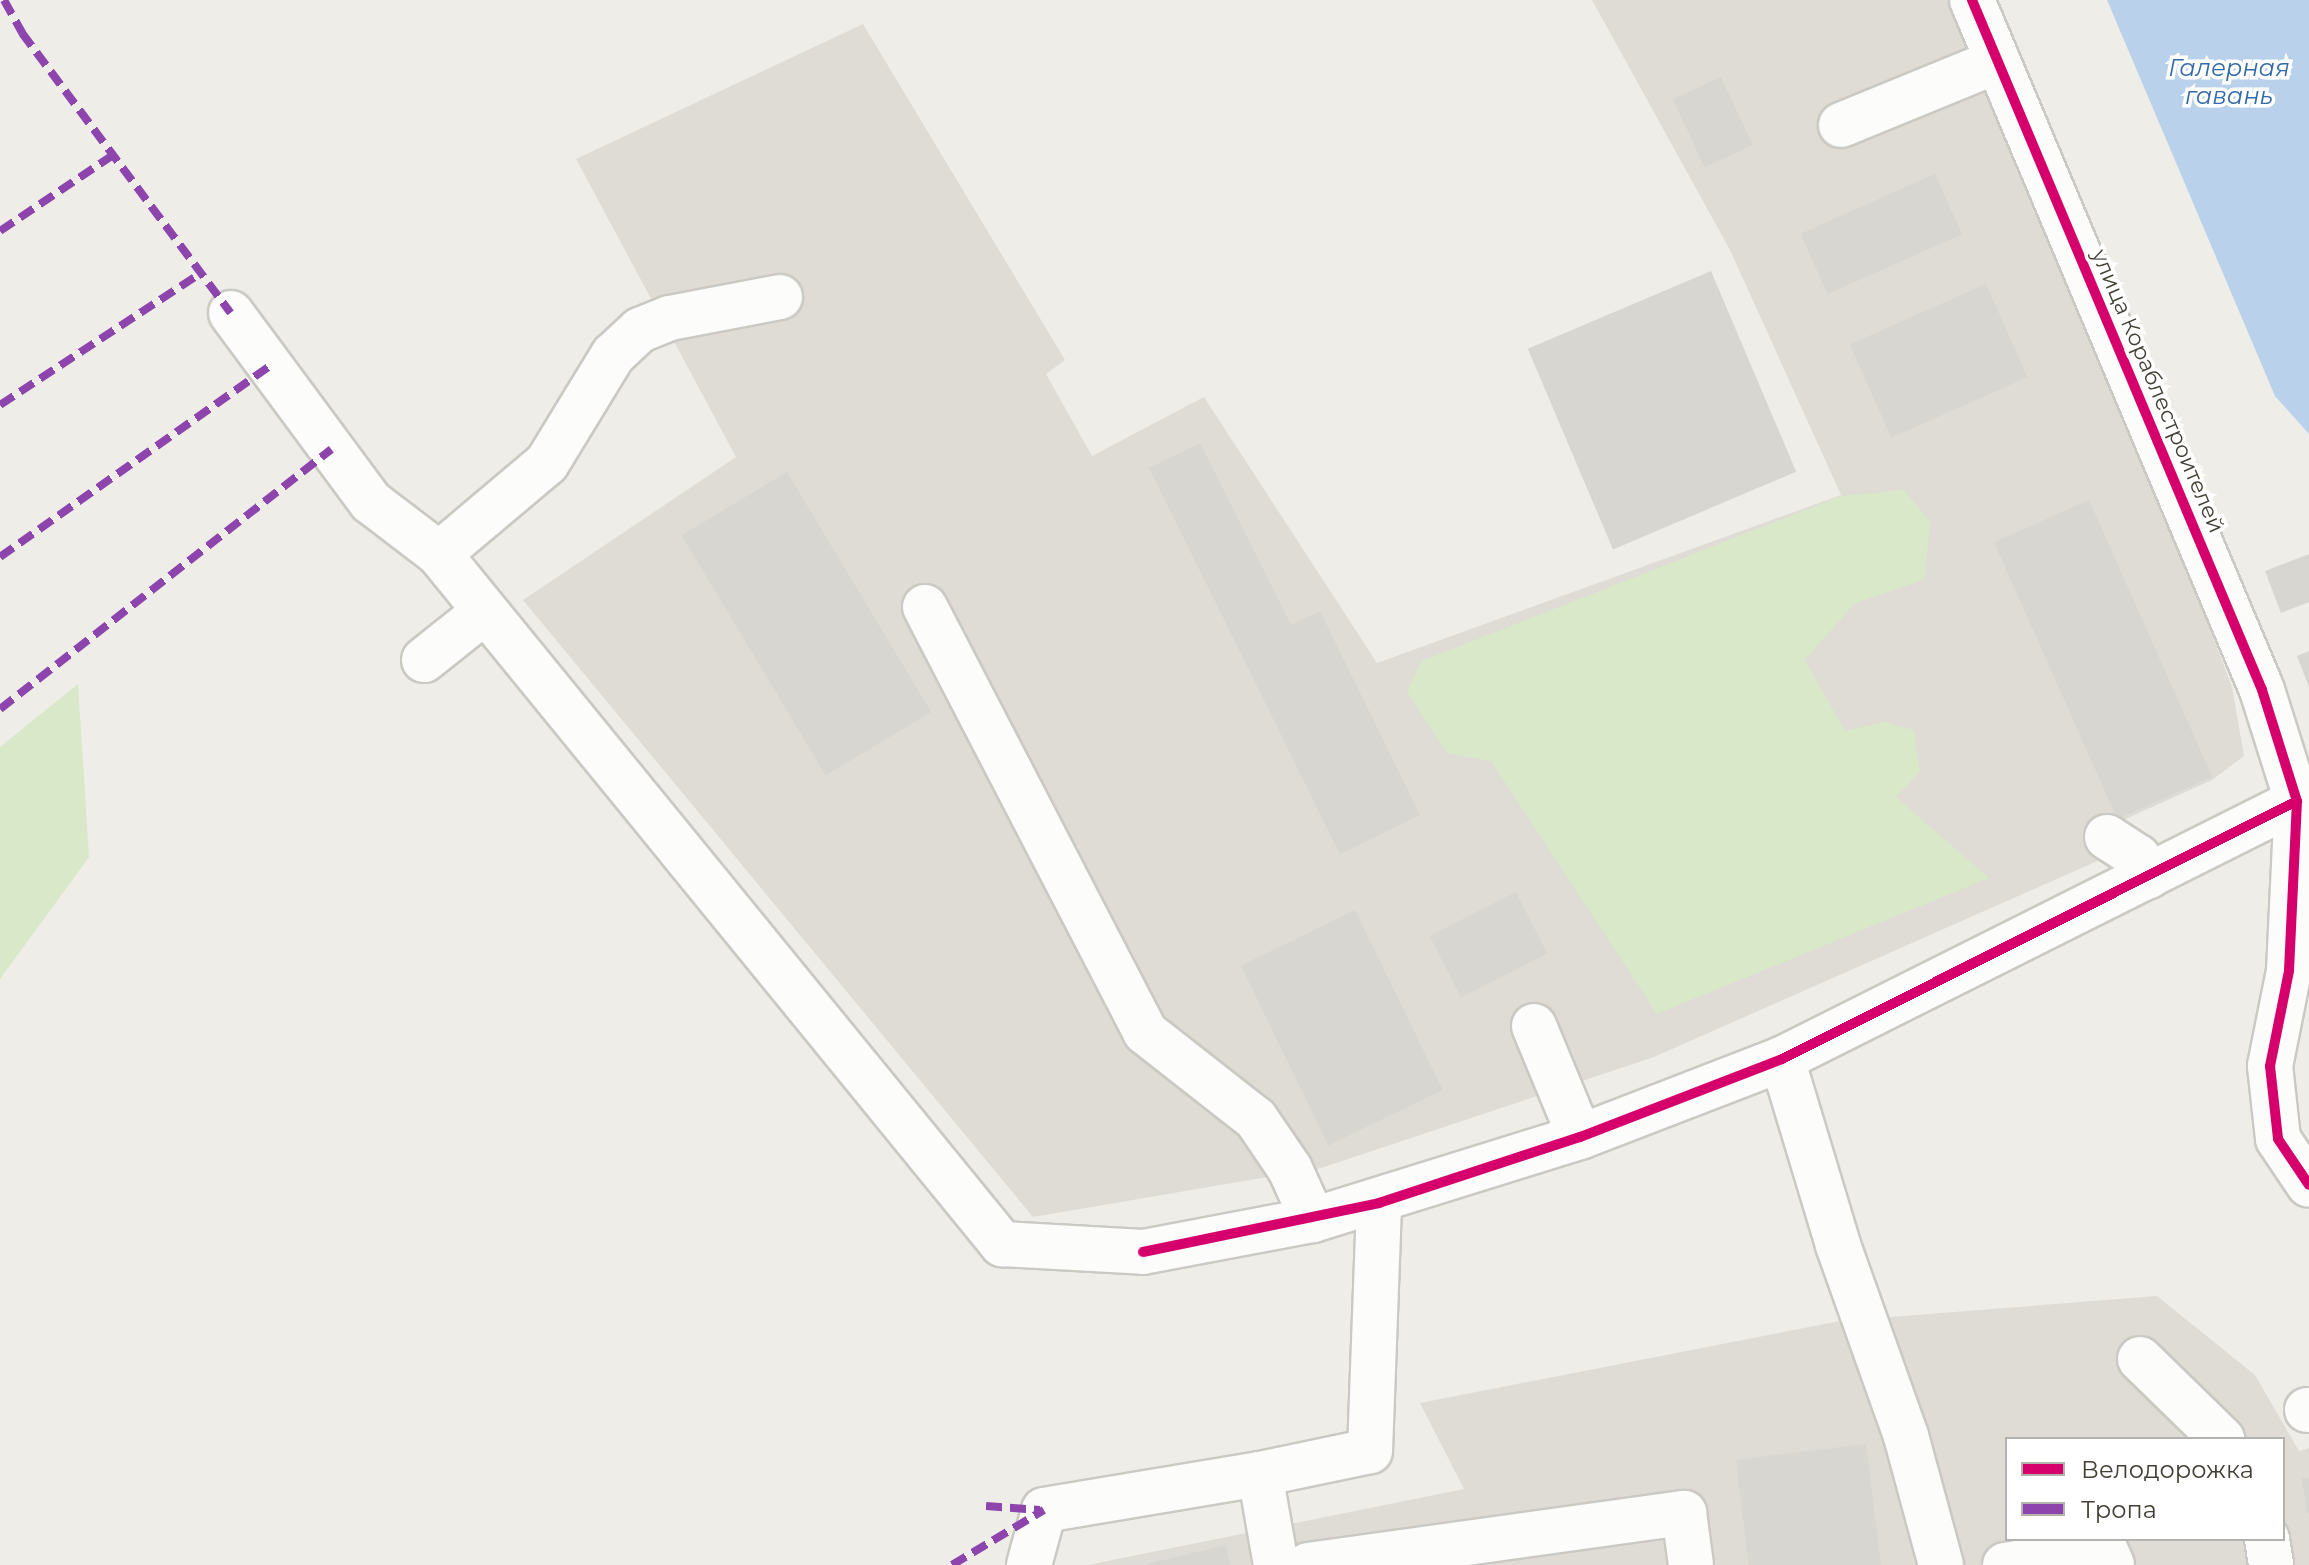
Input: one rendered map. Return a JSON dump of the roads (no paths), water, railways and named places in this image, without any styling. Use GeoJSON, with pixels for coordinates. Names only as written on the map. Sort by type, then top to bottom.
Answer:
{"type":"FeatureCollection","features":[{"type":"Feature","properties":{"kind":"street","name":"улица Кораблестроителей"},"geometry":{"type":"LineString","coordinates":[[1972,0],[2262,690],[2297,801]]}},
{"type":"Feature","properties":{"kind":"street"},"geometry":{"type":"LineString","coordinates":[[1841,125],[1997,61]]}},
{"type":"Feature","properties":{"kind":"street"},"geometry":{"type":"LineString","coordinates":[[439,554],[547,463],[613,355],[640,330],[670,318],[780,297]]}},
{"type":"Feature","properties":{"kind":"street"},"geometry":{"type":"LineString","coordinates":[[231,313],[371,502],[439,554],[483,613],[1002,1244],[1143,1252],[1313,1220],[1379,1203],[1580,1137],[1782,1059],[2297,801],[2289,971],[2270,1066],[2278,1139],[2304,1173]]}},
{"type":"Feature","properties":{"kind":"street"},"geometry":{"type":"LineString","coordinates":[[925,607],[1145,1032],[1256,1119],[1290,1169],[1313,1220]]}},
{"type":"Feature","properties":{"kind":"street"},"geometry":{"type":"LineString","coordinates":[[424,660],[483,613]]}},
{"type":"Feature","properties":{"kind":"street"},"geometry":{"type":"LineString","coordinates":[[2107,837],[2138,857],[2148,877]]}},
{"type":"Feature","properties":{"kind":"street"},"geometry":{"type":"LineString","coordinates":[[1534,1026],[1580,1137]]}},
{"type":"Feature","properties":{"kind":"street"},"geometry":{"type":"LineString","coordinates":[[1782,1059],[1838,1245],[1906,1436],[1941,1565]]}},
{"type":"Feature","properties":{"kind":"street"},"geometry":{"type":"LineString","coordinates":[[1029,1565],[1044,1510],[1260,1474],[1370,1451],[1379,1203]]}},
{"type":"Feature","properties":{"kind":"street"},"geometry":{"type":"LineString","coordinates":[[2140,1359],[2220,1437]]}},
{"type":"Feature","properties":{"kind":"street"},"geometry":{"type":"LineString","coordinates":[[1260,1474],[1276,1565]]}},
{"type":"Feature","properties":{"kind":"street"},"geometry":{"type":"LineString","coordinates":[[1308,1565],[1684,1513],[1691,1565]]}},
{"type":"Feature","properties":{"kind":"street"},"geometry":{"type":"LineString","coordinates":[[2267,1541],[2271,1565]]}},
{"type":"Feature","properties":{"kind":"street"},"geometry":{"type":"LineString","coordinates":[[2005,1565],[2105,1549],[2112,1565]]}},
{"type":"Feature","properties":{"kind":"water","name":"Галерная гавань"},"geometry":{"type":"Polygon","coordinates":[[[2107,0],[2309,0],[2309,434],[2275,396],[2107,0]]]}}]}
